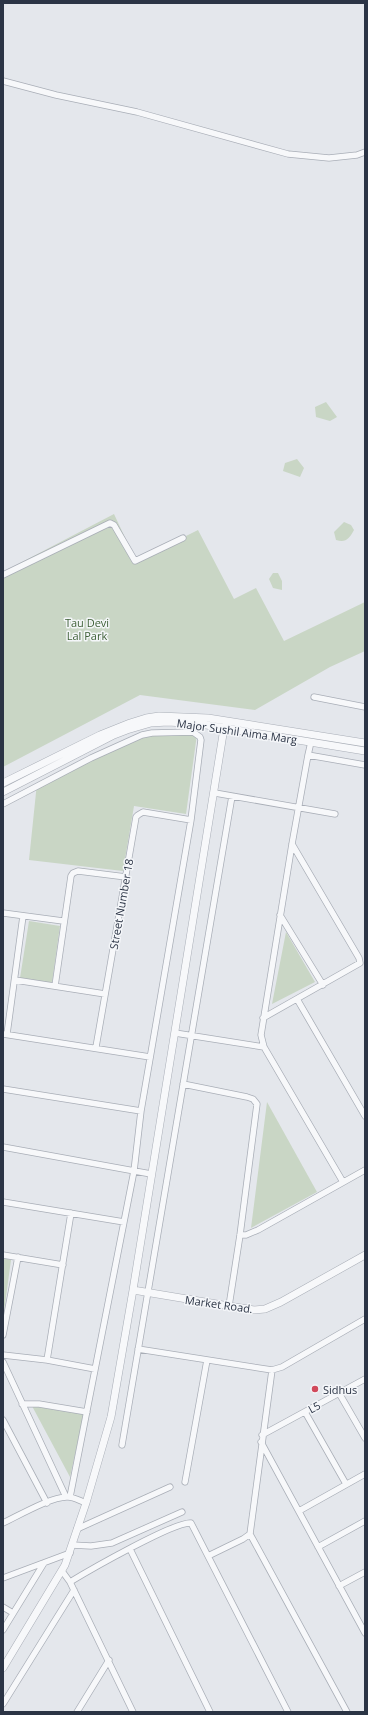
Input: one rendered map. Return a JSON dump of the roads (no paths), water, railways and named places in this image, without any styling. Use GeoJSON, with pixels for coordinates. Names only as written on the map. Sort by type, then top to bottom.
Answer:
{"type":"FeatureCollection","features":[{"type":"Feature","properties":{"kind":"street"},"geometry":{"type":"LineString","coordinates":[[3,81],[56,95],[137,112],[288,154],[329,158],[357,155],[365,152]]}},
{"type":"Feature","properties":{"kind":"street"},"geometry":{"type":"LineString","coordinates":[[3,576],[110,523],[114,525],[135,562],[183,538]]}},
{"type":"Feature","properties":{"kind":"street"},"geometry":{"type":"LineString","coordinates":[[314,697],[365,707]]}},
{"type":"Feature","properties":{"kind":"street","name":"Major Sushil Aima Marg"},"geometry":{"type":"LineString","coordinates":[[3,783],[100,736],[146,718],[178,716],[208,718],[225,725],[365,751]]}},
{"type":"Feature","properties":{"kind":"street","name":"Major Sushil Aima Marg"},"geometry":{"type":"LineString","coordinates":[[3,792],[114,735],[139,726],[151,724],[177,722],[225,725],[365,744]]}},
{"type":"Feature","properties":{"kind":"street"},"geometry":{"type":"LineString","coordinates":[[3,1668],[62,1571],[70,1553],[111,1417],[225,725]]}},
{"type":"Feature","properties":{"kind":"street"},"geometry":{"type":"LineString","coordinates":[[3,804],[90,758],[142,735],[152,732],[193,732],[202,740],[192,820],[141,1111],[134,1171],[87,1412],[68,1497]]}},
{"type":"Feature","properties":{"kind":"street"},"geometry":{"type":"LineString","coordinates":[[311,742],[292,844],[261,1035],[264,1047],[343,1182]]}},
{"type":"Feature","properties":{"kind":"street"},"geometry":{"type":"LineString","coordinates":[[308,755],[365,765]]}},
{"type":"Feature","properties":{"kind":"street"},"geometry":{"type":"LineString","coordinates":[[214,793],[335,814]]}},
{"type":"Feature","properties":{"kind":"street"},"geometry":{"type":"LineString","coordinates":[[122,1445],[232,796]]}},
{"type":"Feature","properties":{"kind":"street","name":"Street Number 18"},"geometry":{"type":"LineString","coordinates":[[96,1047],[136,817],[138,814],[143,812],[192,820]]}},
{"type":"Feature","properties":{"kind":"street"},"geometry":{"type":"LineString","coordinates":[[263,1018],[359,965],[360,961],[292,844]]}},
{"type":"Feature","properties":{"kind":"street"},"geometry":{"type":"LineString","coordinates":[[55,986],[63,921],[71,876],[73,873],[78,871],[126,877]]}},
{"type":"Feature","properties":{"kind":"street"},"geometry":{"type":"LineString","coordinates":[[3,913],[63,921]]}},
{"type":"Feature","properties":{"kind":"street"},"geometry":{"type":"LineString","coordinates":[[280,915],[323,985]]}},
{"type":"Feature","properties":{"kind":"street"},"geometry":{"type":"LineString","coordinates":[[23,916],[15,980],[5,1034],[96,1047],[150,1057]]}},
{"type":"Feature","properties":{"kind":"street"},"geometry":{"type":"LineString","coordinates":[[15,980],[105,994]]}},
{"type":"Feature","properties":{"kind":"street"},"geometry":{"type":"LineString","coordinates":[[297,999],[365,1116]]}},
{"type":"Feature","properties":{"kind":"street"},"geometry":{"type":"LineString","coordinates":[[175,1032],[264,1047]]}},
{"type":"Feature","properties":{"kind":"street"},"geometry":{"type":"LineString","coordinates":[[183,1084],[247,1097],[253,1099],[257,1104],[229,1306]]}},
{"type":"Feature","properties":{"kind":"street"},"geometry":{"type":"LineString","coordinates":[[3,1089],[141,1111]]}},
{"type":"Feature","properties":{"kind":"street"},"geometry":{"type":"LineString","coordinates":[[3,1147],[152,1174]]}},
{"type":"Feature","properties":{"kind":"street"},"geometry":{"type":"LineString","coordinates":[[240,1235],[246,1235],[258,1230],[365,1170]]}},
{"type":"Feature","properties":{"kind":"street"},"geometry":{"type":"LineString","coordinates":[[3,1202],[124,1222]]}},
{"type":"Feature","properties":{"kind":"street"},"geometry":{"type":"LineString","coordinates":[[47,1360],[71,1213]]}},
{"type":"Feature","properties":{"kind":"street"},"geometry":{"type":"LineString","coordinates":[[3,1255],[63,1265]]}},
{"type":"Feature","properties":{"kind":"street","name":"Market Road."},"geometry":{"type":"LineString","coordinates":[[133,1290],[254,1310],[264,1309],[273,1306],[365,1255]]}},
{"type":"Feature","properties":{"kind":"street"},"geometry":{"type":"LineString","coordinates":[[3,1334],[18,1257]]}},
{"type":"Feature","properties":{"kind":"street"},"geometry":{"type":"LineString","coordinates":[[138,1349],[272,1370],[282,1366],[365,1319]]}},
{"type":"Feature","properties":{"kind":"street"},"geometry":{"type":"LineString","coordinates":[[3,1355],[47,1360],[95,1369]]}},
{"type":"Feature","properties":{"kind":"street"},"geometry":{"type":"LineString","coordinates":[[186,1482],[207,1360]]}},
{"type":"Feature","properties":{"kind":"street"},"geometry":{"type":"LineString","coordinates":[[3,1362],[68,1497]]}},
{"type":"Feature","properties":{"kind":"street"},"geometry":{"type":"LineString","coordinates":[[272,1370],[261,1442],[250,1534],[347,1712]]}},
{"type":"Feature","properties":{"kind":"street","name":"L5"},"geometry":{"type":"LineString","coordinates":[[262,1435],[365,1379]]}},
{"type":"Feature","properties":{"kind":"street"},"geometry":{"type":"LineString","coordinates":[[339,1393],[365,1438]]}},
{"type":"Feature","properties":{"kind":"street"},"geometry":{"type":"LineString","coordinates":[[22,1404],[39,1404],[87,1412]]}},
{"type":"Feature","properties":{"kind":"street"},"geometry":{"type":"LineString","coordinates":[[305,1412],[346,1484]]}},
{"type":"Feature","properties":{"kind":"street"},"geometry":{"type":"LineString","coordinates":[[3,1421],[47,1503]]}},
{"type":"Feature","properties":{"kind":"street"},"geometry":{"type":"LineString","coordinates":[[261,1442],[365,1633]]}},
{"type":"Feature","properties":{"kind":"street"},"geometry":{"type":"LineString","coordinates":[[298,1511],[365,1474]]}},
{"type":"Feature","properties":{"kind":"street"},"geometry":{"type":"LineString","coordinates":[[78,1529],[170,1487]]}},
{"type":"Feature","properties":{"kind":"street"},"geometry":{"type":"LineString","coordinates":[[4,1521],[47,1503],[68,1497],[86,1504]]}},
{"type":"Feature","properties":{"kind":"street"},"geometry":{"type":"LineString","coordinates":[[72,1545],[91,1546],[112,1543],[182,1512]]}},
{"type":"Feature","properties":{"kind":"street"},"geometry":{"type":"LineString","coordinates":[[318,1547],[365,1521]]}},
{"type":"Feature","properties":{"kind":"street"},"geometry":{"type":"LineString","coordinates":[[70,1582],[130,1549],[186,1522],[191,1523],[288,1712]]}},
{"type":"Feature","properties":{"kind":"street"},"geometry":{"type":"LineString","coordinates":[[208,1556],[250,1534]]}},
{"type":"Feature","properties":{"kind":"street"},"geometry":{"type":"LineString","coordinates":[[130,1549],[210,1712]]}},
{"type":"Feature","properties":{"kind":"street"},"geometry":{"type":"LineString","coordinates":[[3,1578],[70,1553]]}},
{"type":"Feature","properties":{"kind":"street"},"geometry":{"type":"LineString","coordinates":[[3,1630],[44,1563]]}},
{"type":"Feature","properties":{"kind":"street"},"geometry":{"type":"LineString","coordinates":[[62,1571],[70,1582],[133,1712]]}},
{"type":"Feature","properties":{"kind":"street"},"geometry":{"type":"LineString","coordinates":[[339,1586],[365,1572]]}},
{"type":"Feature","properties":{"kind":"street"},"geometry":{"type":"LineString","coordinates":[[3,1704],[74,1590]]}},
{"type":"Feature","properties":{"kind":"street"},"geometry":{"type":"LineString","coordinates":[[3,1607],[13,1613]]}},
{"type":"Feature","properties":{"kind":"street"},"geometry":{"type":"LineString","coordinates":[[78,1712],[109,1660]]}},
{"type":"Feature","properties":{"kind":"place","name":"Sidhus"},"geometry":{"type":"Point","coordinates":[315,1389]}},
{"type":"Feature","properties":{"kind":"park label","name":"Tau Devi Lal Park"},"geometry":{"type":"Point","coordinates":[87,628]}}]}
